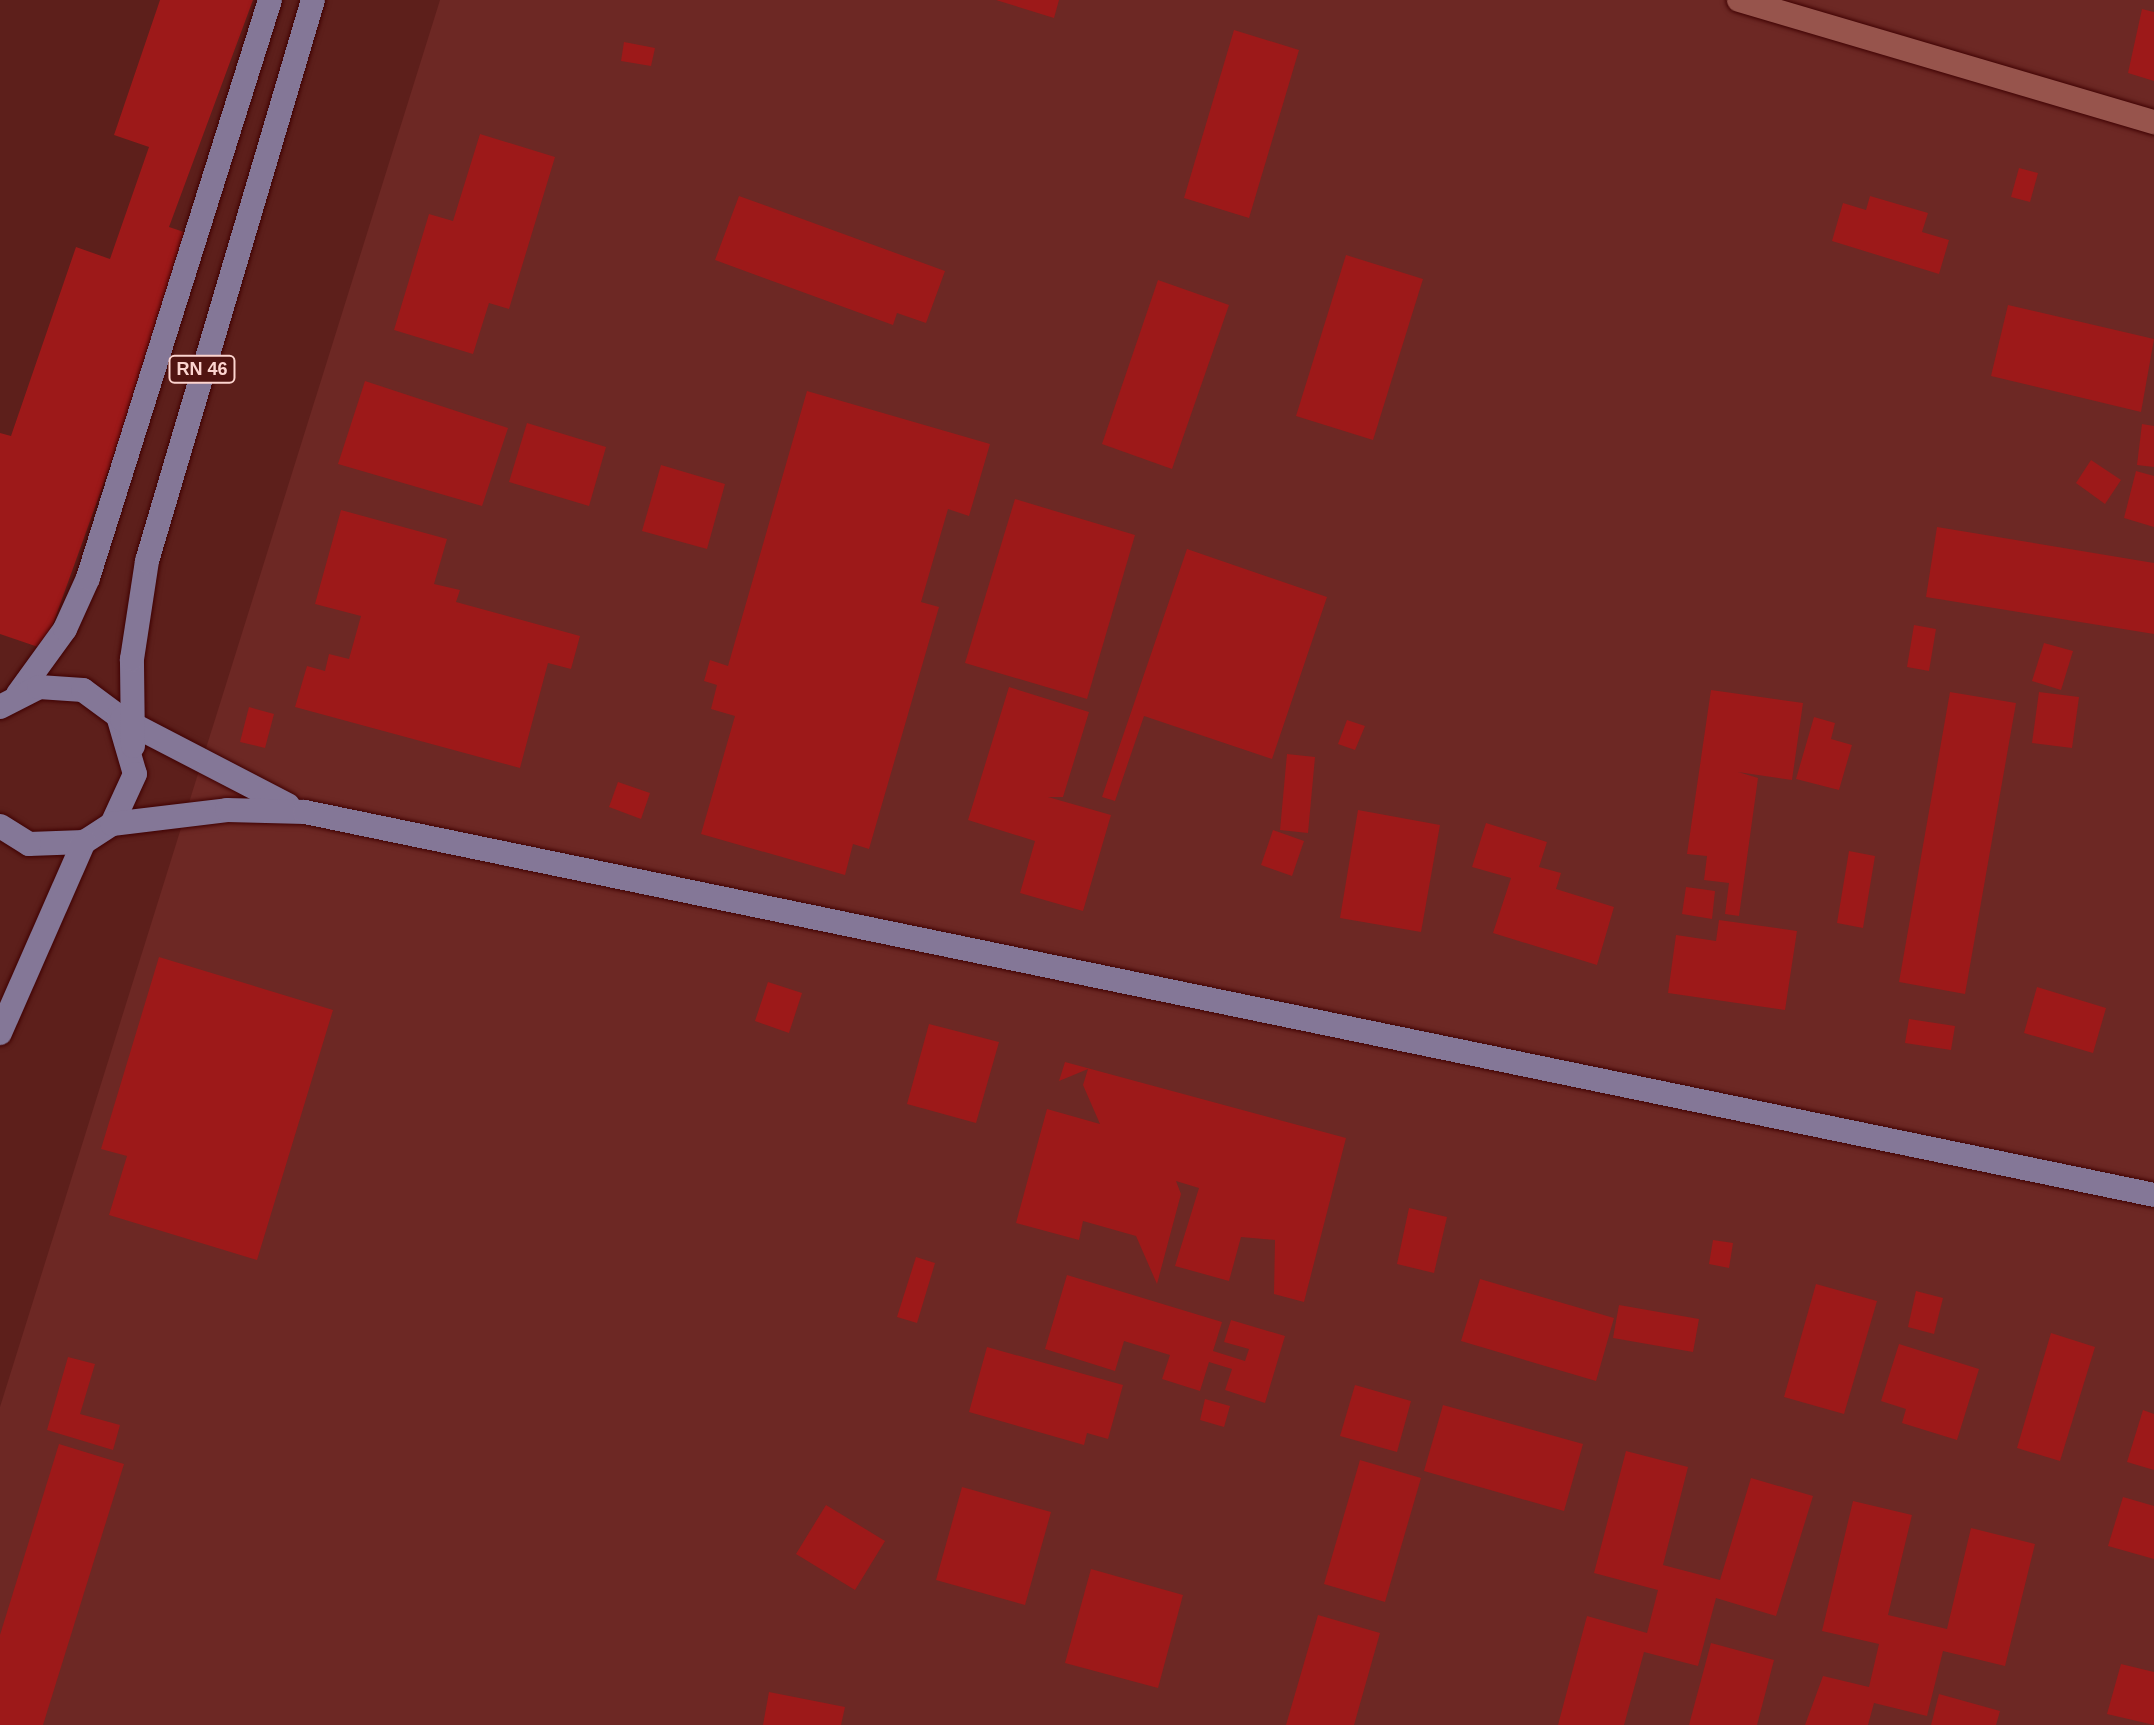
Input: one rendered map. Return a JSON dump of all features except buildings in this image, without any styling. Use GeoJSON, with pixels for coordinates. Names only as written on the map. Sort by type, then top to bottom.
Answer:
{"type":"FeatureCollection","features":[{"type":"Feature","properties":{"kind":"main road","name":"RN 46"},"geometry":{"type":"LineString","coordinates":[[9,700],[65,629],[88,578],[270,0]]}},
{"type":"Feature","properties":{"kind":"main road","name":"RN 46"},"geometry":{"type":"LineString","coordinates":[[127,729],[132,659],[151,547],[313,0]]}},
{"type":"Feature","properties":{"kind":"main road"},"geometry":{"type":"LineString","coordinates":[[9,700],[72,688],[127,729],[213,772],[305,812]]}},
{"type":"Feature","properties":{"kind":"main road"},"geometry":{"type":"LineString","coordinates":[[112,824],[135,774],[127,729]]}},
{"type":"Feature","properties":{"kind":"main road"},"geometry":{"type":"LineString","coordinates":[[0,826],[29,844],[84,842],[112,824],[227,810],[305,812],[2154,1195]]}},
{"type":"Feature","properties":{"kind":"main road"},"geometry":{"type":"LineString","coordinates":[[0,1033],[84,842]]}},
{"type":"Feature","properties":{"kind":"street"},"geometry":{"type":"LineString","coordinates":[[1739,0],[2154,122]]}},
{"type":"Feature","properties":{"kind":"shaded area"},"geometry":{"type":"Polygon","coordinates":[[[440,0],[2154,0],[2154,1725],[0,1725],[0,1407],[440,0]]]}}]}
